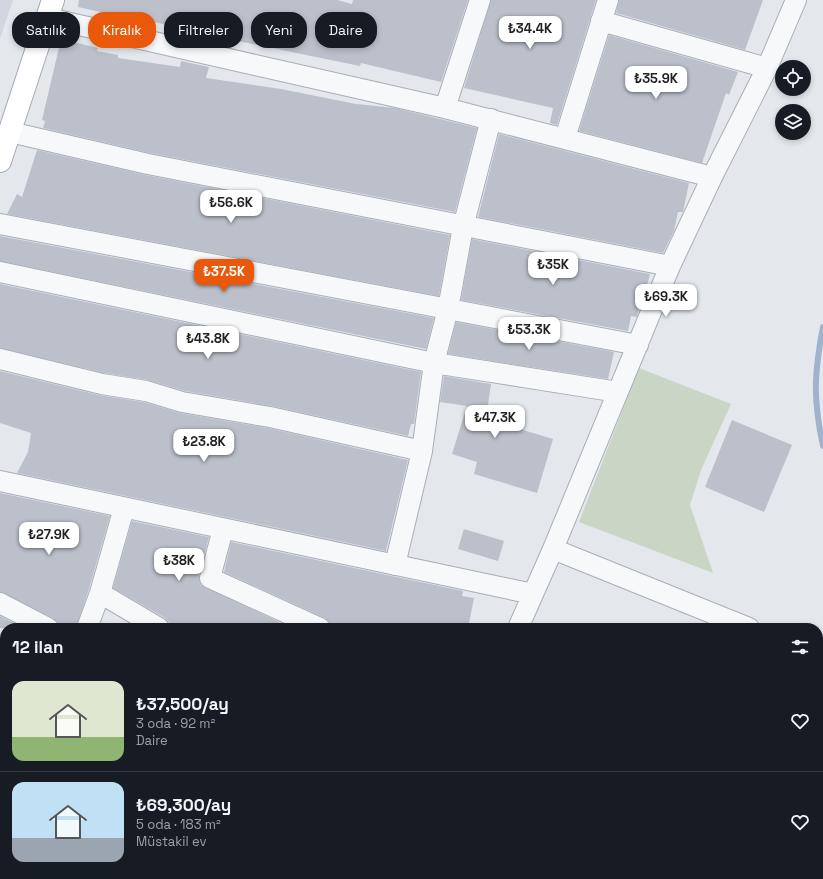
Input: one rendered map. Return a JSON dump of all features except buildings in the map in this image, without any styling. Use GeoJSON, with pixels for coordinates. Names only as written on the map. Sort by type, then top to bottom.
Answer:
{"type":"FeatureCollection","features":[{"type":"Feature","properties":{"kind":"main road"},"geometry":{"type":"LineString","coordinates":[[1,158],[50,9]]}},
{"type":"Feature","properties":{"kind":"street"},"geometry":{"type":"LineString","coordinates":[[445,108],[480,0]]}},
{"type":"Feature","properties":{"kind":"street"},"geometry":{"type":"LineString","coordinates":[[565,138],[608,0]]}},
{"type":"Feature","properties":{"kind":"street"},"geometry":{"type":"LineString","coordinates":[[520,623],[553,549],[670,266],[712,177],[767,68],[796,0]]}},
{"type":"Feature","properties":{"kind":"street"},"geometry":{"type":"LineString","coordinates":[[50,9],[491,119],[712,177]]}},
{"type":"Feature","properties":{"kind":"street"},"geometry":{"type":"LineString","coordinates":[[601,21],[767,68]]}},
{"type":"Feature","properties":{"kind":"street"},"geometry":{"type":"LineString","coordinates":[[395,565],[422,450],[434,363],[448,309],[463,227],[491,119]]}},
{"type":"Feature","properties":{"kind":"street"},"geometry":{"type":"LineString","coordinates":[[10,132],[148,164],[463,227],[670,266]]}},
{"type":"Feature","properties":{"kind":"street"},"geometry":{"type":"LineString","coordinates":[[0,224],[638,345]]}},
{"type":"Feature","properties":{"kind":"street"},"geometry":{"type":"LineString","coordinates":[[0,272],[434,363],[618,392]]}},
{"type":"Feature","properties":{"kind":"street"},"geometry":{"type":"LineString","coordinates":[[0,359],[102,384],[146,391],[182,402],[270,417],[422,450]]}},
{"type":"Feature","properties":{"kind":"street"},"geometry":{"type":"LineString","coordinates":[[0,481],[533,594]]}},
{"type":"Feature","properties":{"kind":"street"},"geometry":{"type":"LineString","coordinates":[[88,623],[100,593],[124,508]]}},
{"type":"Feature","properties":{"kind":"street"},"geometry":{"type":"LineString","coordinates":[[223,529],[210,578],[309,623]]}},
{"type":"Feature","properties":{"kind":"street"},"geometry":{"type":"LineString","coordinates":[[553,549],[737,623]]}},
{"type":"Feature","properties":{"kind":"street"},"geometry":{"type":"LineString","coordinates":[[100,593],[151,623]]}},
{"type":"Feature","properties":{"kind":"street"},"geometry":{"type":"LineString","coordinates":[[0,603],[38,623]]}},
{"type":"Feature","properties":{"kind":"shaded area"},"geometry":{"type":"Polygon","coordinates":[[[0,0],[13,0],[0,39],[0,0]]]}},
{"type":"Feature","properties":{"kind":"green space"},"geometry":{"type":"Polygon","coordinates":[[[639,368],[731,404],[701,470],[690,505],[713,573],[579,522],[639,368]]]}},
{"type":"Feature","properties":{"kind":"waterway"},"geometry":{"type":"LineString","coordinates":[[823,327],[816,373],[816,400],[823,446]]}}]}
